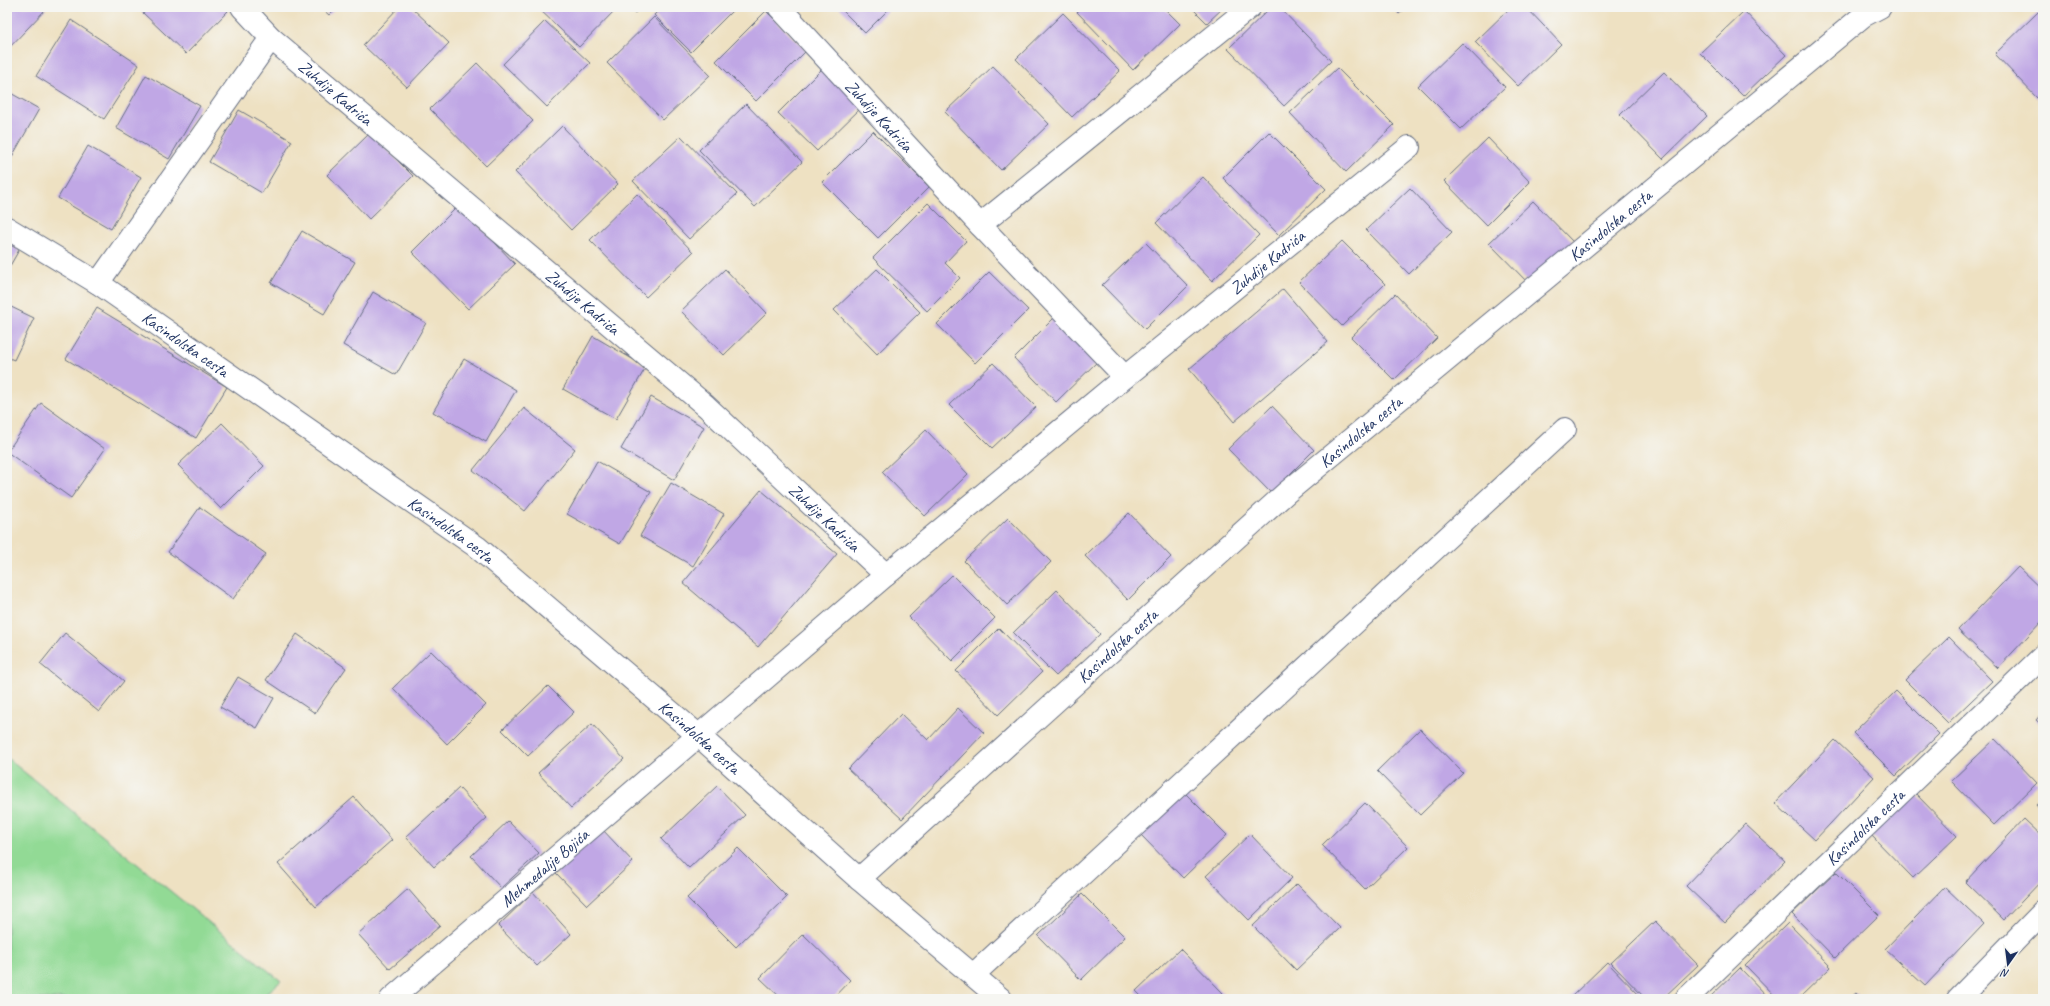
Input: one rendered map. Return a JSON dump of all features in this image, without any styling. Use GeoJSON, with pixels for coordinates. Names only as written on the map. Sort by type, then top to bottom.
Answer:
{"type":"FeatureCollection","features":[{"type":"Feature","properties":{"kind":"street","name":"Zuhdije Kadrića"},"geometry":{"type":"LineString","coordinates":[[242,7],[271,38],[706,406],[886,575]]}},
{"type":"Feature","properties":{"kind":"street","name":"Zuhdije Kadrića"},"geometry":{"type":"LineString","coordinates":[[779,7],[980,225],[1125,377]]}},
{"type":"Feature","properties":{"kind":"street"},"geometry":{"type":"LineString","coordinates":[[980,225],[1250,7]]}},
{"type":"Feature","properties":{"kind":"street","name":"Kasindolska cesta"},"geometry":{"type":"LineString","coordinates":[[859,879],[1286,493],[1857,21],[1880,7]]}},
{"type":"Feature","properties":{"kind":"street"},"geometry":{"type":"LineString","coordinates":[[98,283],[271,38]]}},
{"type":"Feature","properties":{"kind":"street","name":"Zuhdije Kadrića"},"geometry":{"type":"LineString","coordinates":[[699,736],[886,575],[1125,377],[1409,147]]}},
{"type":"Feature","properties":{"kind":"street","name":"Kasindolska cesta"},"geometry":{"type":"LineString","coordinates":[[7,228],[98,283],[477,547],[699,736],[859,879],[1001,999]]}},
{"type":"Feature","properties":{"kind":"street"},"geometry":{"type":"LineString","coordinates":[[973,975],[1565,429]]}},
{"type":"Feature","properties":{"kind":"street","name":"Kasindolska cesta"},"geometry":{"type":"LineString","coordinates":[[1686,999],[2043,656]]}},
{"type":"Feature","properties":{"kind":"street","name":"Mehmedalije Bojića"},"geometry":{"type":"LineString","coordinates":[[391,999],[699,736]]}},
{"type":"Feature","properties":{"kind":"street"},"geometry":{"type":"LineString","coordinates":[[1958,999],[2043,912]]}},
{"type":"Feature","properties":{"kind":"green space"},"geometry":{"type":"Polygon","coordinates":[[[7,758],[281,981],[260,999],[7,999],[7,758]]]}},
{"type":"Feature","properties":{"kind":"building"},"geometry":{"type":"Polygon","coordinates":[[[7,7],[43,7],[46,9],[7,50],[7,7]]]}},
{"type":"Feature","properties":{"kind":"building"},"geometry":{"type":"Polygon","coordinates":[[[147,7],[224,7],[228,11],[186,54],[142,12],[147,7]]]}},
{"type":"Feature","properties":{"kind":"building"},"geometry":{"type":"Polygon","coordinates":[[[320,7],[337,7],[329,15],[320,7]]]}},
{"type":"Feature","properties":{"kind":"building"},"geometry":{"type":"Polygon","coordinates":[[[399,7],[411,7],[449,43],[407,87],[363,45],[399,7]]]}},
{"type":"Feature","properties":{"kind":"building"},"geometry":{"type":"Polygon","coordinates":[[[537,7],[618,7],[579,47],[537,7]]]}},
{"type":"Feature","properties":{"kind":"building"},"geometry":{"type":"Polygon","coordinates":[[[628,7],[641,7],[635,13],[628,7]]]}},
{"type":"Feature","properties":{"kind":"building"},"geometry":{"type":"Polygon","coordinates":[[[662,7],[736,7],[691,52],[654,15],[662,7]]]}},
{"type":"Feature","properties":{"kind":"building"},"geometry":{"type":"Polygon","coordinates":[[[839,7],[891,7],[865,33],[839,7]]]}},
{"type":"Feature","properties":{"kind":"building"},"geometry":{"type":"Polygon","coordinates":[[[1083,7],[1163,7],[1180,24],[1133,70],[1077,12],[1083,7]]]}},
{"type":"Feature","properties":{"kind":"building"},"geometry":{"type":"Polygon","coordinates":[[[1191,7],[1224,7],[1207,23],[1191,7]]]}},
{"type":"Feature","properties":{"kind":"building"},"geometry":{"type":"Polygon","coordinates":[[[1271,7],[1279,7],[1331,61],[1284,106],[1228,49],[1271,7]]]}},
{"type":"Feature","properties":{"kind":"building"},"geometry":{"type":"Polygon","coordinates":[[[1392,7],[1407,7],[1399,14],[1392,7]]]}},
{"type":"Feature","properties":{"kind":"building"},"geometry":{"type":"Polygon","coordinates":[[[1511,7],[1526,7],[1561,44],[1518,86],[1475,42],[1511,7]]]}},
{"type":"Feature","properties":{"kind":"building"},"geometry":{"type":"Polygon","coordinates":[[[766,11],[806,51],[756,101],[716,61],[766,11]]]}},
{"type":"Feature","properties":{"kind":"building"},"geometry":{"type":"Polygon","coordinates":[[[1744,11],[1786,55],[1743,96],[1700,53],[1744,11]]]}},
{"type":"Feature","properties":{"kind":"building"},"geometry":{"type":"Polygon","coordinates":[[[2038,12],[2043,16],[2043,92],[2037,98],[1995,54],[2038,12]]]}},
{"type":"Feature","properties":{"kind":"building"},"geometry":{"type":"Polygon","coordinates":[[[1063,13],[1120,71],[1072,117],[1016,59],[1063,13]]]}},
{"type":"Feature","properties":{"kind":"building"},"geometry":{"type":"Polygon","coordinates":[[[654,17],[710,75],[663,120],[607,63],[654,17]]]}},
{"type":"Feature","properties":{"kind":"building"},"geometry":{"type":"Polygon","coordinates":[[[71,20],[139,65],[104,119],[36,76],[71,20]]]}},
{"type":"Feature","properties":{"kind":"building"},"geometry":{"type":"Polygon","coordinates":[[[545,21],[590,63],[547,107],[503,64],[545,21]]]}},
{"type":"Feature","properties":{"kind":"building"},"geometry":{"type":"Polygon","coordinates":[[[1462,43],[1505,87],[1461,129],[1418,86],[1462,43]]]}},
{"type":"Feature","properties":{"kind":"building"},"geometry":{"type":"Polygon","coordinates":[[[477,63],[533,121],[486,166],[430,109],[477,63]]]}},
{"type":"Feature","properties":{"kind":"building"},"geometry":{"type":"Polygon","coordinates":[[[827,64],[866,103],[817,151],[778,113],[827,64]]]}},
{"type":"Feature","properties":{"kind":"building"},"geometry":{"type":"Polygon","coordinates":[[[993,66],[1049,124],[1001,170],[945,112],[993,66]]]}},
{"type":"Feature","properties":{"kind":"building"},"geometry":{"type":"Polygon","coordinates":[[[1337,68],[1394,125],[1346,172],[1290,113],[1337,68]]]}},
{"type":"Feature","properties":{"kind":"building"},"geometry":{"type":"Polygon","coordinates":[[[1664,72],[1707,116],[1663,159],[1620,115],[1664,72]]]}},
{"type":"Feature","properties":{"kind":"building"},"geometry":{"type":"Polygon","coordinates":[[[146,75],[200,106],[169,159],[116,128],[146,75]]]}},
{"type":"Feature","properties":{"kind":"building"},"geometry":{"type":"Polygon","coordinates":[[[7,91],[39,109],[9,162],[7,160],[7,91]]]}},
{"type":"Feature","properties":{"kind":"building"},"geometry":{"type":"Polygon","coordinates":[[[746,104],[802,162],[755,207],[699,150],[746,104]]]}},
{"type":"Feature","properties":{"kind":"building"},"geometry":{"type":"Polygon","coordinates":[[[239,110],[292,141],[262,193],[209,162],[239,110]]]}},
{"type":"Feature","properties":{"kind":"building"},"geometry":{"type":"Polygon","coordinates":[[[562,126],[618,184],[571,230],[515,172],[562,126]]]}},
{"type":"Feature","properties":{"kind":"building"},"geometry":{"type":"Polygon","coordinates":[[[873,131],[929,187],[878,238],[822,182],[873,131]]]}},
{"type":"Feature","properties":{"kind":"building"},"geometry":{"type":"Polygon","coordinates":[[[1269,132],[1326,189],[1279,235],[1223,178],[1269,132]]]}},
{"type":"Feature","properties":{"kind":"building"},"geometry":{"type":"Polygon","coordinates":[[[370,133],[413,176],[369,219],[327,175],[370,133]]]}},
{"type":"Feature","properties":{"kind":"building"},"geometry":{"type":"Polygon","coordinates":[[[681,136],[737,194],[689,239],[633,181],[681,136]]]}},
{"type":"Feature","properties":{"kind":"building"},"geometry":{"type":"Polygon","coordinates":[[[1488,138],[1530,182],[1487,225],[1444,181],[1488,138]]]}},
{"type":"Feature","properties":{"kind":"building"},"geometry":{"type":"Polygon","coordinates":[[[88,146],[141,177],[111,229],[58,198],[88,146]]]}},
{"type":"Feature","properties":{"kind":"building"},"geometry":{"type":"Polygon","coordinates":[[[1203,177],[1259,235],[1212,281],[1156,223],[1203,177]]]}},
{"type":"Feature","properties":{"kind":"building"},"geometry":{"type":"Polygon","coordinates":[[[1410,188],[1452,232],[1409,274],[1366,230],[1410,188]]]}},
{"type":"Feature","properties":{"kind":"building"},"geometry":{"type":"Polygon","coordinates":[[[637,194],[693,252],[646,297],[590,240],[637,194]]]}},
{"type":"Feature","properties":{"kind":"building"},"geometry":{"type":"Polygon","coordinates":[[[1533,201],[1576,245],[1532,287],[1489,243],[1533,201]]]}},
{"type":"Feature","properties":{"kind":"building"},"geometry":{"type":"Polygon","coordinates":[[[928,203],[966,241],[945,263],[960,278],[927,311],[873,258],[928,203]]]}},
{"type":"Feature","properties":{"kind":"building"},"geometry":{"type":"Polygon","coordinates":[[[459,205],[515,264],[468,309],[412,252],[459,205]]]}},
{"type":"Feature","properties":{"kind":"building"},"geometry":{"type":"Polygon","coordinates":[[[302,231],[355,262],[324,314],[271,283],[302,231]]]}},
{"type":"Feature","properties":{"kind":"building"},"geometry":{"type":"Polygon","coordinates":[[[1342,241],[1385,284],[1342,326],[1299,282],[1342,241]]]}},
{"type":"Feature","properties":{"kind":"building"},"geometry":{"type":"Polygon","coordinates":[[[7,243],[19,250],[7,271],[7,243]]]}},
{"type":"Feature","properties":{"kind":"building"},"geometry":{"type":"Polygon","coordinates":[[[1146,243],[1188,286],[1145,329],[1102,285],[1146,243]]]}},
{"type":"Feature","properties":{"kind":"building"},"geometry":{"type":"Polygon","coordinates":[[[725,269],[767,313],[724,355],[681,311],[725,269]]]}},
{"type":"Feature","properties":{"kind":"building"},"geometry":{"type":"Polygon","coordinates":[[[877,269],[920,312],[877,354],[834,310],[877,269]]]}},
{"type":"Feature","properties":{"kind":"building"},"geometry":{"type":"Polygon","coordinates":[[[989,272],[1028,310],[975,363],[937,324],[989,272]]]}},
{"type":"Feature","properties":{"kind":"building"},"geometry":{"type":"Polygon","coordinates":[[[1283,289],[1328,342],[1234,422],[1189,369],[1283,289]]]}},
{"type":"Feature","properties":{"kind":"building"},"geometry":{"type":"Polygon","coordinates":[[[373,292],[426,323],[396,375],[343,345],[373,292]]]}},
{"type":"Feature","properties":{"kind":"building"},"geometry":{"type":"Polygon","coordinates":[[[1395,294],[1437,338],[1394,380],[1351,337],[1395,294]]]}},
{"type":"Feature","properties":{"kind":"building"},"geometry":{"type":"Polygon","coordinates":[[[7,305],[34,318],[14,360],[7,357],[7,305]]]}},
{"type":"Feature","properties":{"kind":"building"},"geometry":{"type":"Polygon","coordinates":[[[97,308],[227,387],[196,438],[66,359],[97,308]]]}},
{"type":"Feature","properties":{"kind":"building"},"geometry":{"type":"Polygon","coordinates":[[[1057,315],[1100,359],[1056,402],[1014,358],[1057,315]]]}},
{"type":"Feature","properties":{"kind":"building"},"geometry":{"type":"Polygon","coordinates":[[[593,336],[646,367],[616,419],[563,389],[593,336]]]}},
{"type":"Feature","properties":{"kind":"building"},"geometry":{"type":"Polygon","coordinates":[[[464,359],[516,390],[486,442],[433,412],[464,359]]]}},
{"type":"Feature","properties":{"kind":"building"},"geometry":{"type":"Polygon","coordinates":[[[993,363],[1036,407],[992,448],[949,405],[993,363]]]}},
{"type":"Feature","properties":{"kind":"building"},"geometry":{"type":"Polygon","coordinates":[[[651,397],[704,427],[674,480],[621,449],[651,397]]]}},
{"type":"Feature","properties":{"kind":"building"},"geometry":{"type":"Polygon","coordinates":[[[41,403],[105,449],[71,498],[7,452],[41,403]]]}},
{"type":"Feature","properties":{"kind":"building"},"geometry":{"type":"Polygon","coordinates":[[[1272,406],[1314,450],[1271,493],[1228,449],[1272,406]]]}},
{"type":"Feature","properties":{"kind":"building"},"geometry":{"type":"Polygon","coordinates":[[[524,408],[575,449],[525,511],[473,470],[524,408]]]}},
{"type":"Feature","properties":{"kind":"building"},"geometry":{"type":"Polygon","coordinates":[[[222,423],[264,466],[221,509],[178,465],[222,423]]]}},
{"type":"Feature","properties":{"kind":"building"},"geometry":{"type":"Polygon","coordinates":[[[926,430],[968,474],[925,516],[882,472],[926,430]]]}},
{"type":"Feature","properties":{"kind":"building"},"geometry":{"type":"Polygon","coordinates":[[[597,461],[651,492],[620,544],[567,514],[597,461]]]}},
{"type":"Feature","properties":{"kind":"building"},"geometry":{"type":"Polygon","coordinates":[[[671,483],[724,514],[693,566],[640,536],[671,483]]]}},
{"type":"Feature","properties":{"kind":"building"},"geometry":{"type":"Polygon","coordinates":[[[761,490],[837,554],[758,647],[683,583],[761,490]]]}},
{"type":"Feature","properties":{"kind":"building"},"geometry":{"type":"Polygon","coordinates":[[[200,507],[266,554],[233,599],[168,552],[200,507]]]}},
{"type":"Feature","properties":{"kind":"building"},"geometry":{"type":"Polygon","coordinates":[[[1129,513],[1171,557],[1128,600],[1085,556],[1129,513]]]}},
{"type":"Feature","properties":{"kind":"building"},"geometry":{"type":"Polygon","coordinates":[[[1008,518],[1051,562],[1007,605],[964,561],[1008,518]]]}},
{"type":"Feature","properties":{"kind":"building"},"geometry":{"type":"Polygon","coordinates":[[[2018,567],[2043,591],[2043,620],[1998,668],[1958,630],[2018,567]]]}},
{"type":"Feature","properties":{"kind":"building"},"geometry":{"type":"Polygon","coordinates":[[[952,575],[995,618],[952,661],[909,617],[952,575]]]}},
{"type":"Feature","properties":{"kind":"building"},"geometry":{"type":"Polygon","coordinates":[[[1057,590],[1100,634],[1056,676],[1013,633],[1057,590]]]}},
{"type":"Feature","properties":{"kind":"building"},"geometry":{"type":"Polygon","coordinates":[[[999,628],[1042,672],[998,715],[956,671],[999,628]]]}},
{"type":"Feature","properties":{"kind":"building"},"geometry":{"type":"Polygon","coordinates":[[[65,633],[124,681],[99,712],[40,664],[65,633]]]}},
{"type":"Feature","properties":{"kind":"building"},"geometry":{"type":"Polygon","coordinates":[[[297,634],[346,668],[315,713],[266,680],[297,634]]]}},
{"type":"Feature","properties":{"kind":"building"},"geometry":{"type":"Polygon","coordinates":[[[1949,637],[1992,681],[1948,723],[1905,680],[1949,637]]]}},
{"type":"Feature","properties":{"kind":"building"},"geometry":{"type":"Polygon","coordinates":[[[431,651],[486,705],[447,744],[393,688],[431,651]]]}},
{"type":"Feature","properties":{"kind":"building"},"geometry":{"type":"Polygon","coordinates":[[[238,677],[274,698],[257,728],[220,707],[238,677]]]}},
{"type":"Feature","properties":{"kind":"building"},"geometry":{"type":"Polygon","coordinates":[[[548,686],[574,712],[528,756],[502,730],[548,686]]]}},
{"type":"Feature","properties":{"kind":"building"},"geometry":{"type":"Polygon","coordinates":[[[1896,691],[1939,734],[1896,776],[1853,733],[1896,691]]]}},
{"type":"Feature","properties":{"kind":"building"},"geometry":{"type":"Polygon","coordinates":[[[958,708],[984,733],[902,819],[848,769],[901,714],[928,740],[958,708]]]}},
{"type":"Feature","properties":{"kind":"building"},"geometry":{"type":"Polygon","coordinates":[[[2043,712],[2043,726],[2036,720],[2043,712]]]}},
{"type":"Feature","properties":{"kind":"building"},"geometry":{"type":"Polygon","coordinates":[[[592,724],[624,759],[571,808],[538,773],[592,724]]]}},
{"type":"Feature","properties":{"kind":"building"},"geometry":{"type":"Polygon","coordinates":[[[1420,729],[1463,773],[1420,815],[1377,771],[1420,729]]]}},
{"type":"Feature","properties":{"kind":"building"},"geometry":{"type":"Polygon","coordinates":[[[1995,739],[2037,783],[1994,825],[1951,781],[1995,739]]]}},
{"type":"Feature","properties":{"kind":"building"},"geometry":{"type":"Polygon","coordinates":[[[1835,740],[1874,777],[1815,840],[1775,803],[1835,740]]]}},
{"type":"Feature","properties":{"kind":"building"},"geometry":{"type":"Polygon","coordinates":[[[717,786],[745,815],[689,868],[661,839],[717,786]]]}},
{"type":"Feature","properties":{"kind":"building"},"geometry":{"type":"Polygon","coordinates":[[[459,788],[487,818],[434,867],[406,837],[459,788]]]}},
{"type":"Feature","properties":{"kind":"building"},"geometry":{"type":"Polygon","coordinates":[[[1184,792],[1227,835],[1183,878],[1140,834],[1184,792]]]}},
{"type":"Feature","properties":{"kind":"building"},"geometry":{"type":"Polygon","coordinates":[[[1914,792],[1957,836],[1913,878],[1870,834],[1914,792]]]}},
{"type":"Feature","properties":{"kind":"building"},"geometry":{"type":"Polygon","coordinates":[[[354,797],[392,840],[316,907],[278,864],[354,797]]]}},
{"type":"Feature","properties":{"kind":"building"},"geometry":{"type":"Polygon","coordinates":[[[2043,799],[2043,813],[2036,805],[2043,799]]]}},
{"type":"Feature","properties":{"kind":"building"},"geometry":{"type":"Polygon","coordinates":[[[1365,803],[1408,847],[1365,889],[1322,845],[1365,803]]]}},
{"type":"Feature","properties":{"kind":"building"},"geometry":{"type":"Polygon","coordinates":[[[2024,819],[2043,837],[2043,879],[2004,920],[1965,882],[2024,819]]]}},
{"type":"Feature","properties":{"kind":"building"},"geometry":{"type":"Polygon","coordinates":[[[508,821],[539,853],[501,888],[471,856],[508,821]]]}},
{"type":"Feature","properties":{"kind":"building"},"geometry":{"type":"Polygon","coordinates":[[[1745,824],[1785,861],[1725,923],[1686,886],[1745,824]]]}},
{"type":"Feature","properties":{"kind":"building"},"geometry":{"type":"Polygon","coordinates":[[[602,829],[633,862],[587,905],[556,873],[602,829]]]}},
{"type":"Feature","properties":{"kind":"building"},"geometry":{"type":"Polygon","coordinates":[[[1250,834],[1292,878],[1249,920],[1206,876],[1250,834]]]}},
{"type":"Feature","properties":{"kind":"building"},"geometry":{"type":"Polygon","coordinates":[[[738,848],[787,897],[736,947],[687,898],[738,848]]]}},
{"type":"Feature","properties":{"kind":"building"},"geometry":{"type":"Polygon","coordinates":[[[1836,872],[1879,915],[1835,958],[1792,914],[1836,872]]]}},
{"type":"Feature","properties":{"kind":"building"},"geometry":{"type":"Polygon","coordinates":[[[1297,884],[1340,928],[1296,970],[1253,926],[1297,884]]]}},
{"type":"Feature","properties":{"kind":"building"},"geometry":{"type":"Polygon","coordinates":[[[1945,887],[1984,924],[1925,986],[1885,949],[1945,887]]]}},
{"type":"Feature","properties":{"kind":"building"},"geometry":{"type":"Polygon","coordinates":[[[408,889],[440,926],[390,969],[358,934],[408,889]]]}},
{"type":"Feature","properties":{"kind":"building"},"geometry":{"type":"Polygon","coordinates":[[[533,892],[571,934],[537,966],[498,926],[533,892]]]}},
{"type":"Feature","properties":{"kind":"building"},"geometry":{"type":"Polygon","coordinates":[[[1082,894],[1125,937],[1081,980],[1038,936],[1082,894]]]}},
{"type":"Feature","properties":{"kind":"building"},"geometry":{"type":"Polygon","coordinates":[[[1655,921],[1698,965],[1662,999],[1646,999],[1611,963],[1655,921]]]}},
{"type":"Feature","properties":{"kind":"building"},"geometry":{"type":"Polygon","coordinates":[[[1788,923],[1831,967],[1798,999],[1778,999],[1745,965],[1788,923]]]}},
{"type":"Feature","properties":{"kind":"building"},"geometry":{"type":"Polygon","coordinates":[[[803,934],[850,980],[832,999],[782,999],[760,978],[803,934]]]}},
{"type":"Feature","properties":{"kind":"building"},"geometry":{"type":"Polygon","coordinates":[[[1180,949],[1223,993],[1216,999],[1144,999],[1136,991],[1180,949]]]}},
{"type":"Feature","properties":{"kind":"building"},"geometry":{"type":"Polygon","coordinates":[[[1607,962],[1643,999],[1569,999],[1607,962]]]}},
{"type":"Feature","properties":{"kind":"building"},"geometry":{"type":"Polygon","coordinates":[[[1740,968],[1770,999],[1708,999],[1740,968]]]}},
{"type":"Feature","properties":{"kind":"building"},"geometry":{"type":"Polygon","coordinates":[[[1856,993],[1862,999],[1849,999],[1856,993]]]}}]}
